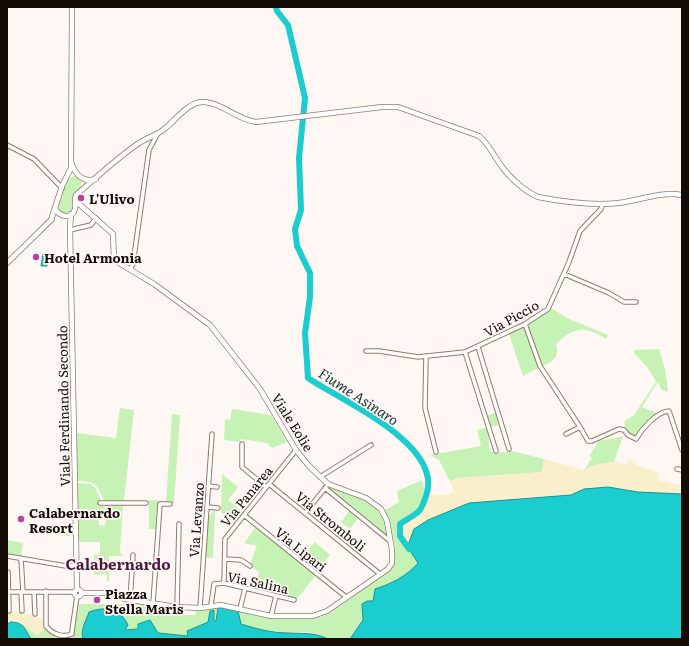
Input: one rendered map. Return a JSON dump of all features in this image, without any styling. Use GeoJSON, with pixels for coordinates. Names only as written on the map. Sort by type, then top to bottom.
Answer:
{"type":"FeatureCollection","features":[{"type":"Feature","properties":{"kind":"street"},"geometry":{"type":"LineString","coordinates":[[51,220],[62,188],[71,171],[72,7]]}},
{"type":"Feature","properties":{"kind":"street"},"geometry":{"type":"LineString","coordinates":[[75,210],[75,198],[83,189],[141,142],[158,133],[192,105],[202,102],[214,104],[250,121],[289,119],[382,107],[398,107],[479,136],[487,144],[510,176],[534,195],[549,199],[602,204],[620,203],[670,194],[682,195]]}},
{"type":"Feature","properties":{"kind":"street"},"geometry":{"type":"LineString","coordinates":[[130,269],[149,150],[158,133]]}},
{"type":"Feature","properties":{"kind":"street"},"geometry":{"type":"LineString","coordinates":[[7,145],[34,159],[57,181],[62,188]]}},
{"type":"Feature","properties":{"kind":"street"},"geometry":{"type":"LineString","coordinates":[[71,158],[76,174],[83,178],[92,180],[96,179]]}},
{"type":"Feature","properties":{"kind":"street"},"geometry":{"type":"LineString","coordinates":[[57,181],[76,174]]}},
{"type":"Feature","properties":{"kind":"street"},"geometry":{"type":"LineString","coordinates":[[83,178],[83,189]]}},
{"type":"Feature","properties":{"kind":"street","name":"Viale Eolie"},"geometry":{"type":"LineString","coordinates":[[75,198],[113,234],[114,260],[154,284],[210,325],[260,389],[296,450],[327,486],[366,498],[376,505],[385,516],[391,541],[392,563],[388,569],[327,611],[318,615],[271,616],[222,604],[200,608],[125,599],[112,593],[76,592]]}},
{"type":"Feature","properties":{"kind":"street","name":"Via Piccio"},"geometry":{"type":"LineString","coordinates":[[366,351],[378,351],[410,356],[465,352],[525,324],[548,310],[564,274],[580,231],[600,209],[602,204]]}},
{"type":"Feature","properties":{"kind":"street"},"geometry":{"type":"LineString","coordinates":[[55,208],[70,229],[91,225],[96,218]]}},
{"type":"Feature","properties":{"kind":"street"},"geometry":{"type":"LineString","coordinates":[[7,263],[51,220],[71,214],[75,210],[82,208],[88,211]]}},
{"type":"Feature","properties":{"kind":"street","name":"Viale Ferdinando Secondo"},"geometry":{"type":"LineString","coordinates":[[71,214],[70,229],[78,565],[78,583],[76,592]]}},
{"type":"Feature","properties":{"kind":"street"},"geometry":{"type":"LineString","coordinates":[[564,274],[609,293],[624,302],[636,302]]}},
{"type":"Feature","properties":{"kind":"street"},"geometry":{"type":"LineString","coordinates":[[525,324],[540,366],[588,441],[592,441],[619,429],[624,430],[628,435],[636,440],[650,423],[669,411],[682,450]]}},
{"type":"Feature","properties":{"kind":"street"},"geometry":{"type":"LineString","coordinates":[[478,347],[509,449]]}},
{"type":"Feature","properties":{"kind":"street"},"geometry":{"type":"LineString","coordinates":[[465,352],[496,451]]}},
{"type":"Feature","properties":{"kind":"street"},"geometry":{"type":"LineString","coordinates":[[426,356],[425,408],[436,452]]}},
{"type":"Feature","properties":{"kind":"street"},"geometry":{"type":"LineString","coordinates":[[566,434],[580,427]]}},
{"type":"Feature","properties":{"kind":"street","name":"Via Levanzo"},"geometry":{"type":"LineString","coordinates":[[200,608],[212,434]]}},
{"type":"Feature","properties":{"kind":"street","name":"Via Stromboli"},"geometry":{"type":"LineString","coordinates":[[242,444],[242,467],[305,513],[380,574]]}},
{"type":"Feature","properties":{"kind":"street"},"geometry":{"type":"LineString","coordinates":[[320,477],[371,445]]}},
{"type":"Feature","properties":{"kind":"street","name":"Via Panarea"},"geometry":{"type":"LineString","coordinates":[[224,583],[225,539],[296,450]]}},
{"type":"Feature","properties":{"kind":"street"},"geometry":{"type":"LineString","coordinates":[[677,469],[682,470]]}},
{"type":"Feature","properties":{"kind":"street"},"geometry":{"type":"LineString","coordinates":[[208,486],[217,487]]}},
{"type":"Feature","properties":{"kind":"street"},"geometry":{"type":"LineString","coordinates":[[305,513],[327,486],[391,541]]}},
{"type":"Feature","properties":{"kind":"street"},"geometry":{"type":"LineString","coordinates":[[100,503],[146,503]]}},
{"type":"Feature","properties":{"kind":"street"},"geometry":{"type":"LineString","coordinates":[[153,602],[160,504],[170,504]]}},
{"type":"Feature","properties":{"kind":"street"},"geometry":{"type":"LineString","coordinates":[[207,507],[218,508]]}},
{"type":"Feature","properties":{"kind":"street","name":"Via Lipari"},"geometry":{"type":"LineString","coordinates":[[244,515],[346,598]]}},
{"type":"Feature","properties":{"kind":"street"},"geometry":{"type":"LineString","coordinates":[[177,606],[179,524]]}},
{"type":"Feature","properties":{"kind":"street"},"geometry":{"type":"LineString","coordinates":[[130,599],[133,555]]}},
{"type":"Feature","properties":{"kind":"street"},"geometry":{"type":"LineString","coordinates":[[7,556],[66,566],[78,565]]}},
{"type":"Feature","properties":{"kind":"street"},"geometry":{"type":"LineString","coordinates":[[22,558],[22,611]]}},
{"type":"Feature","properties":{"kind":"street"},"geometry":{"type":"LineString","coordinates":[[224,559],[241,560],[250,566]]}},
{"type":"Feature","properties":{"kind":"street"},"geometry":{"type":"LineString","coordinates":[[8,572],[9,611]]}},
{"type":"Feature","properties":{"kind":"street","name":"Via Salina"},"geometry":{"type":"LineString","coordinates":[[211,605],[214,584],[224,583],[294,600]]}},
{"type":"Feature","properties":{"kind":"street"},"geometry":{"type":"LineString","coordinates":[[240,608],[245,588]]}},
{"type":"Feature","properties":{"kind":"street"},"geometry":{"type":"LineString","coordinates":[[8,592],[46,591],[76,592],[72,634],[65,636],[52,632],[46,626],[46,591]]}},
{"type":"Feature","properties":{"kind":"street"},"geometry":{"type":"LineString","coordinates":[[34,592],[34,614]]}},
{"type":"Feature","properties":{"kind":"street"},"geometry":{"type":"LineString","coordinates":[[271,616],[276,596]]}},
{"type":"Feature","properties":{"kind":"green space"},"geometry":{"type":"Polygon","coordinates":[[[74,176],[81,180],[81,187],[72,197],[72,210],[64,214],[60,212],[58,205],[68,179],[74,176]]]}},
{"type":"Feature","properties":{"kind":"green space"},"geometry":{"type":"Polygon","coordinates":[[[551,308],[569,319],[608,335],[606,339],[592,331],[574,331],[562,338],[556,344],[556,356],[549,363],[541,367],[527,326],[551,308]]]}},
{"type":"Feature","properties":{"kind":"green space"},"geometry":{"type":"Polygon","coordinates":[[[524,327],[540,367],[523,376],[509,334],[524,327]]]}},
{"type":"Feature","properties":{"kind":"green space"},"geometry":{"type":"Polygon","coordinates":[[[659,349],[665,369],[668,391],[667,392],[661,389],[658,382],[642,407],[659,414],[635,438],[627,431],[625,421],[634,415],[656,382],[648,368],[634,353],[634,350],[659,349]]]}},
{"type":"Feature","properties":{"kind":"green space"},"geometry":{"type":"Polygon","coordinates":[[[120,408],[134,410],[124,501],[104,501],[100,491],[95,485],[88,482],[77,481],[77,433],[116,438],[120,408]]]}},
{"type":"Feature","properties":{"kind":"green space"},"geometry":{"type":"Polygon","coordinates":[[[232,409],[271,415],[287,442],[272,448],[267,443],[241,439],[240,442],[224,440],[225,419],[230,420],[232,409]]]}},
{"type":"Feature","properties":{"kind":"green space"},"geometry":{"type":"Polygon","coordinates":[[[497,412],[501,424],[490,428],[486,416],[497,412]]]}},
{"type":"Feature","properties":{"kind":"green space"},"geometry":{"type":"Polygon","coordinates":[[[172,414],[180,415],[174,503],[159,503],[156,514],[158,517],[157,529],[149,529],[149,500],[166,501],[172,414]]]}},
{"type":"Feature","properties":{"kind":"green space"},"geometry":{"type":"Polygon","coordinates":[[[488,427],[489,448],[494,453],[512,451],[544,459],[542,472],[458,478],[450,481],[439,460],[430,455],[481,446],[477,430],[488,427]]]}},
{"type":"Feature","properties":{"kind":"green space"},"geometry":{"type":"Polygon","coordinates":[[[623,436],[614,462],[594,465],[584,470],[592,458],[589,456],[599,441],[623,436]]]}},
{"type":"Feature","properties":{"kind":"green space"},"geometry":{"type":"Polygon","coordinates":[[[222,474],[238,487],[228,500],[244,513],[235,524],[221,512],[222,474]]]}},
{"type":"Feature","properties":{"kind":"green space"},"geometry":{"type":"Polygon","coordinates":[[[422,480],[426,499],[425,505],[401,527],[402,537],[418,562],[399,579],[375,589],[373,601],[362,604],[363,620],[350,639],[328,639],[307,632],[288,633],[262,630],[241,624],[238,611],[269,618],[302,619],[320,617],[331,613],[390,570],[395,558],[395,549],[390,524],[385,510],[399,502],[397,491],[422,480]]]}},
{"type":"Feature","properties":{"kind":"green space"},"geometry":{"type":"Polygon","coordinates":[[[77,483],[91,484],[102,501],[98,501],[98,506],[104,506],[105,511],[103,513],[98,513],[99,525],[105,526],[106,519],[115,520],[116,510],[107,510],[106,506],[123,506],[120,552],[122,556],[109,556],[109,581],[107,581],[107,574],[94,575],[94,555],[100,555],[100,542],[79,542],[77,483]]]}},
{"type":"Feature","properties":{"kind":"green space"},"geometry":{"type":"Polygon","coordinates":[[[330,487],[361,498],[375,507],[385,524],[389,538],[329,490],[330,487]]]}},
{"type":"Feature","properties":{"kind":"green space"},"geometry":{"type":"Polygon","coordinates":[[[350,510],[359,517],[350,529],[341,522],[350,510]]]}},
{"type":"Feature","properties":{"kind":"green space"},"geometry":{"type":"Polygon","coordinates":[[[213,511],[215,511],[213,558],[205,557],[207,520],[213,511]]]}},
{"type":"Feature","properties":{"kind":"green space"},"geometry":{"type":"Polygon","coordinates":[[[256,527],[316,575],[297,599],[255,588],[259,572],[250,564],[257,546],[244,543],[256,527]]]}},
{"type":"Feature","properties":{"kind":"green space"},"geometry":{"type":"Polygon","coordinates":[[[58,529],[70,531],[69,536],[58,535],[58,529]]]}},
{"type":"Feature","properties":{"kind":"green space"},"geometry":{"type":"Polygon","coordinates":[[[7,540],[23,543],[21,557],[7,555],[7,540]]]}},
{"type":"Feature","properties":{"kind":"green space"},"geometry":{"type":"Polygon","coordinates":[[[315,542],[330,555],[316,572],[301,559],[315,542]]]}},
{"type":"Feature","properties":{"kind":"green space"},"geometry":{"type":"Polygon","coordinates":[[[125,602],[172,608],[183,612],[184,615],[195,615],[196,611],[220,607],[218,609],[216,621],[207,622],[200,625],[194,629],[189,636],[157,633],[152,625],[133,629],[119,628],[89,612],[82,630],[83,639],[68,639],[73,637],[79,604],[125,604],[125,602]]]}},
{"type":"Feature","properties":{"kind":"green space"},"geometry":{"type":"Polygon","coordinates":[[[22,624],[37,635],[45,628],[48,632],[59,637],[59,639],[31,639],[22,624]]]}},
{"type":"Feature","properties":{"kind":"sand"},"geometry":{"type":"Polygon","coordinates":[[[629,458],[637,465],[659,473],[658,480],[682,486],[682,494],[584,489],[572,495],[414,529],[408,545],[402,537],[401,527],[419,511],[427,496],[445,495],[451,493],[454,491],[450,481],[458,478],[542,472],[544,459],[584,470],[594,465],[614,462],[626,465],[629,458]]]}},
{"type":"Feature","properties":{"kind":"sand"},"geometry":{"type":"Polygon","coordinates":[[[16,611],[43,619],[45,621],[45,628],[37,635],[19,622],[7,622],[7,612],[16,611]]]}},
{"type":"Feature","properties":{"kind":"water"},"geometry":{"type":"Polygon","coordinates":[[[43,254],[49,255],[47,266],[41,266],[43,254]]]}},
{"type":"Feature","properties":{"kind":"water"},"geometry":{"type":"Polygon","coordinates":[[[608,487],[638,492],[682,494],[682,639],[350,639],[363,620],[362,604],[367,601],[373,601],[375,589],[398,579],[414,568],[418,563],[408,545],[414,529],[428,520],[469,503],[571,495],[584,489],[608,487]]]}},
{"type":"Feature","properties":{"kind":"water"},"geometry":{"type":"Polygon","coordinates":[[[220,607],[238,611],[241,624],[247,626],[276,632],[313,634],[328,639],[83,639],[82,636],[89,612],[95,610],[107,609],[117,612],[125,619],[128,625],[125,630],[138,629],[138,624],[150,620],[158,633],[188,636],[187,631],[208,622],[210,611],[214,610],[214,621],[216,621],[218,608],[220,607]]]}},
{"type":"Feature","properties":{"kind":"water"},"geometry":{"type":"Polygon","coordinates":[[[10,622],[21,624],[31,639],[7,639],[7,625],[10,622]]]}},
{"type":"Feature","properties":{"kind":"waterway","name":"Fiume Asinaro"},"geometry":{"type":"LineString","coordinates":[[276,7],[277,11],[288,25],[305,98],[299,158],[301,210],[295,229],[297,246],[310,273],[310,297],[305,333],[308,378],[387,426],[406,442],[420,459],[428,477],[426,496],[419,511],[400,524],[400,536],[409,549]]}},
{"type":"Feature","properties":{"kind":"place","name":"L'Ulivo"},"geometry":{"type":"Point","coordinates":[81,198]}},
{"type":"Feature","properties":{"kind":"place","name":"Hotel Armonia"},"geometry":{"type":"Point","coordinates":[36,257]}},
{"type":"Feature","properties":{"kind":"place","name":"Calabernardo Resort"},"geometry":{"type":"Point","coordinates":[21,519]}},
{"type":"Feature","properties":{"kind":"place","name":"Piazza Stella Maris"},"geometry":{"type":"Point","coordinates":[97,600]}},
{"type":"Feature","properties":{"kind":"district","name":"Calabernardo"},"geometry":{"type":"Point","coordinates":[118,563]}}]}
